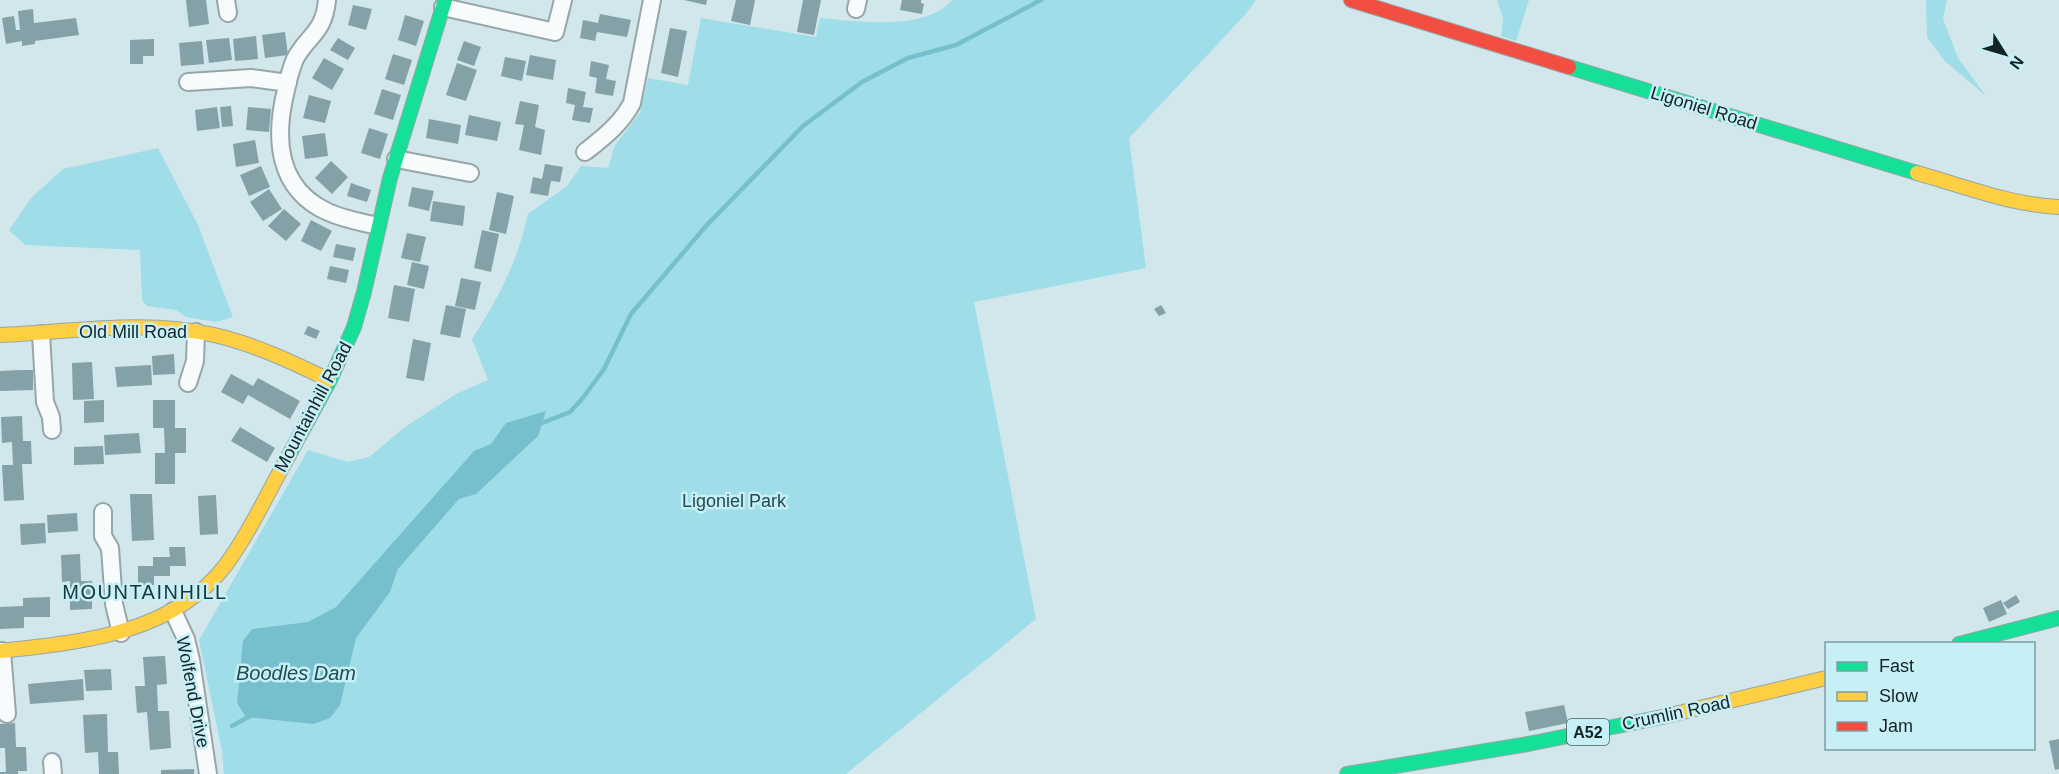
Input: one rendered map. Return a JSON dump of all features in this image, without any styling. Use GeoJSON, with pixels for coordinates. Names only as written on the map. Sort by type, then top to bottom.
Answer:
{"type":"FeatureCollection","features":[{"type":"Feature","properties":{"kind":"street"},"geometry":{"type":"LineString","coordinates":[[327,0],[326,13],[320,27],[296,58],[288,83],[280,121],[281,154],[292,181],[311,201],[328,212],[377,226]]}},
{"type":"Feature","properties":{"kind":"street"},"geometry":{"type":"LineString","coordinates":[[444,4],[555,32],[563,0]]}},
{"type":"Feature","properties":{"kind":"street"},"geometry":{"type":"LineString","coordinates":[[585,152],[616,127],[632,103],[652,0]]}},
{"type":"Feature","properties":{"kind":"street","name":"Ligoniel Road"},"geometry":{"type":"LineString","coordinates":[[1351,0],[1924,175],[2016,201],[2038,206],[2059,207]]}},
{"type":"Feature","properties":{"kind":"street","name":"Mountainhill Road"},"geometry":{"type":"LineString","coordinates":[[1,651],[88,641],[121,633],[157,620],[201,592],[228,561],[243,538],[347,344],[356,320],[377,226],[396,159],[444,4]]}},
{"type":"Feature","properties":{"kind":"street"},"geometry":{"type":"LineString","coordinates":[[188,82],[251,78],[288,83]]}},
{"type":"Feature","properties":{"kind":"street"},"geometry":{"type":"LineString","coordinates":[[396,159],[470,173]]}},
{"type":"Feature","properties":{"kind":"street","name":"Old Mill Road"},"geometry":{"type":"LineString","coordinates":[[0,335],[140,329],[196,332],[244,344],[329,380]]}},
{"type":"Feature","properties":{"kind":"street"},"geometry":{"type":"LineString","coordinates":[[188,383],[195,361],[196,332]]}},
{"type":"Feature","properties":{"kind":"street"},"geometry":{"type":"LineString","coordinates":[[41,334],[45,402],[51,417],[52,430]]}},
{"type":"Feature","properties":{"kind":"street"},"geometry":{"type":"LineString","coordinates":[[103,512],[103,536],[110,548],[114,604],[121,633]]}},
{"type":"Feature","properties":{"kind":"street","name":"Wolfend Drive"},"geometry":{"type":"LineString","coordinates":[[173,610],[186,639],[191,660],[208,774]]}},
{"type":"Feature","properties":{"kind":"street"},"geometry":{"type":"LineString","coordinates":[[1967,642],[2059,618]]}},
{"type":"Feature","properties":{"kind":"street"},"geometry":{"type":"LineString","coordinates":[[1,651],[7,714]]}},
{"type":"Feature","properties":{"kind":"street","name":"Crumlin Road"},"geometry":{"type":"LineString","coordinates":[[1347,774],[1439,761],[1544,741],[1736,701],[1825,679]]}},
{"type":"Feature","properties":{"kind":"green space","name":"Ligoniel Park"},"geometry":{"type":"Polygon","coordinates":[[[952,0],[1256,0],[1245,15],[1129,138],[1146,268],[974,302],[1036,619],[846,774],[224,774],[222,751],[199,640],[308,450],[348,462],[369,457],[405,427],[456,394],[488,380],[472,339],[506,279],[519,247],[528,214],[567,186],[581,166],[608,168],[615,145],[640,113],[648,78],[688,85],[701,18],[816,37],[820,18],[871,22],[908,21],[940,10],[952,0]]]}},
{"type":"Feature","properties":{"kind":"green space"},"geometry":{"type":"Polygon","coordinates":[[[1497,0],[1529,0],[1516,41],[1501,36],[1503,17],[1497,0]]]}},
{"type":"Feature","properties":{"kind":"green space"},"geometry":{"type":"Polygon","coordinates":[[[1926,0],[1947,0],[1943,19],[1958,58],[1986,96],[1945,61],[1927,37],[1926,0]]]}},
{"type":"Feature","properties":{"kind":"green space"},"geometry":{"type":"Polygon","coordinates":[[[158,148],[198,225],[233,317],[216,322],[186,317],[176,310],[147,306],[142,300],[140,250],[25,245],[9,230],[31,198],[63,169],[158,148]]]}},
{"type":"Feature","properties":{"kind":"water","name":"Boodles Dam"},"geometry":{"type":"Polygon","coordinates":[[[546,411],[538,436],[476,494],[459,499],[398,569],[390,592],[356,638],[340,705],[330,718],[313,724],[246,717],[237,703],[243,641],[252,629],[308,622],[336,607],[474,451],[491,444],[506,423],[546,411]]]}},
{"type":"Feature","properties":{"kind":"building"},"geometry":{"type":"Polygon","coordinates":[[[186,0],[206,0],[209,24],[189,27],[186,0]]]}},
{"type":"Feature","properties":{"kind":"building"},"geometry":{"type":"Polygon","coordinates":[[[684,0],[707,0],[706,5],[684,0]]]}},
{"type":"Feature","properties":{"kind":"building"},"geometry":{"type":"Polygon","coordinates":[[[736,0],[755,0],[750,25],[731,21],[736,0]]]}},
{"type":"Feature","properties":{"kind":"building"},"geometry":{"type":"Polygon","coordinates":[[[803,0],[821,0],[814,35],[797,32],[803,0]]]}},
{"type":"Feature","properties":{"kind":"building"},"geometry":{"type":"Polygon","coordinates":[[[902,0],[921,0],[924,4],[922,14],[900,10],[902,0]]]}},
{"type":"Feature","properties":{"kind":"building"},"geometry":{"type":"Polygon","coordinates":[[[353,5],[372,9],[366,30],[348,25],[353,5]]]}},
{"type":"Feature","properties":{"kind":"building"},"geometry":{"type":"Polygon","coordinates":[[[33,9],[34,23],[76,18],[79,35],[35,41],[35,44],[22,46],[22,41],[6,44],[2,18],[14,16],[16,30],[20,30],[18,11],[33,9]]]}},
{"type":"Feature","properties":{"kind":"building"},"geometry":{"type":"Polygon","coordinates":[[[600,14],[631,20],[627,37],[597,32],[595,41],[580,38],[583,20],[598,23],[600,14]]]}},
{"type":"Feature","properties":{"kind":"building"},"geometry":{"type":"Polygon","coordinates":[[[405,15],[424,21],[416,46],[398,40],[405,15]]]}},
{"type":"Feature","properties":{"kind":"building"},"geometry":{"type":"Polygon","coordinates":[[[670,28],[687,31],[678,77],[661,73],[670,28]]]}},
{"type":"Feature","properties":{"kind":"building"},"geometry":{"type":"Polygon","coordinates":[[[285,32],[288,55],[265,58],[262,35],[285,32]]]}},
{"type":"Feature","properties":{"kind":"building"},"geometry":{"type":"Polygon","coordinates":[[[256,36],[258,59],[235,61],[233,39],[256,36]]]}},
{"type":"Feature","properties":{"kind":"building"},"geometry":{"type":"Polygon","coordinates":[[[229,38],[232,60],[209,63],[206,40],[229,38]]]}},
{"type":"Feature","properties":{"kind":"building"},"geometry":{"type":"Polygon","coordinates":[[[338,38],[355,48],[348,60],[330,50],[338,38]]]}},
{"type":"Feature","properties":{"kind":"building"},"geometry":{"type":"Polygon","coordinates":[[[154,39],[154,56],[143,56],[143,64],[130,64],[130,40],[154,39]]]}},
{"type":"Feature","properties":{"kind":"building"},"geometry":{"type":"Polygon","coordinates":[[[202,41],[204,64],[181,66],[179,43],[202,41]]]}},
{"type":"Feature","properties":{"kind":"building"},"geometry":{"type":"Polygon","coordinates":[[[464,41],[481,47],[474,66],[457,60],[464,41]]]}},
{"type":"Feature","properties":{"kind":"building"},"geometry":{"type":"Polygon","coordinates":[[[393,54],[412,60],[404,85],[385,79],[393,54]]]}},
{"type":"Feature","properties":{"kind":"building"},"geometry":{"type":"Polygon","coordinates":[[[530,55],[556,60],[553,80],[526,75],[530,55]]]}},
{"type":"Feature","properties":{"kind":"building"},"geometry":{"type":"Polygon","coordinates":[[[505,57],[526,61],[522,81],[501,76],[505,57]]]}},
{"type":"Feature","properties":{"kind":"building"},"geometry":{"type":"Polygon","coordinates":[[[324,58],[344,69],[332,90],[312,78],[324,58]]]}},
{"type":"Feature","properties":{"kind":"building"},"geometry":{"type":"Polygon","coordinates":[[[591,61],[609,65],[606,79],[616,81],[613,96],[595,93],[597,78],[589,76],[591,61]]]}},
{"type":"Feature","properties":{"kind":"building"},"geometry":{"type":"Polygon","coordinates":[[[457,63],[477,70],[466,101],[446,95],[457,63]]]}},
{"type":"Feature","properties":{"kind":"building"},"geometry":{"type":"Polygon","coordinates":[[[568,88],[586,92],[583,107],[593,108],[590,123],[572,120],[575,105],[566,103],[568,88]]]}},
{"type":"Feature","properties":{"kind":"building"},"geometry":{"type":"Polygon","coordinates":[[[382,89],[401,95],[393,120],[374,114],[382,89]]]}},
{"type":"Feature","properties":{"kind":"building"},"geometry":{"type":"Polygon","coordinates":[[[309,95],[331,101],[325,123],[303,118],[309,95]]]}},
{"type":"Feature","properties":{"kind":"building"},"geometry":{"type":"Polygon","coordinates":[[[520,101],[539,105],[535,127],[545,130],[541,155],[519,150],[524,125],[515,124],[520,101]]]}},
{"type":"Feature","properties":{"kind":"building"},"geometry":{"type":"Polygon","coordinates":[[[231,106],[233,126],[222,127],[220,107],[231,106]]]}},
{"type":"Feature","properties":{"kind":"building"},"geometry":{"type":"Polygon","coordinates":[[[217,107],[220,128],[197,131],[195,110],[217,107]]]}},
{"type":"Feature","properties":{"kind":"building"},"geometry":{"type":"Polygon","coordinates":[[[248,107],[271,109],[269,132],[246,130],[248,107]]]}},
{"type":"Feature","properties":{"kind":"building"},"geometry":{"type":"Polygon","coordinates":[[[469,115],[501,122],[497,141],[465,135],[469,115]]]}},
{"type":"Feature","properties":{"kind":"building"},"geometry":{"type":"Polygon","coordinates":[[[429,119],[461,125],[458,144],[426,138],[429,119]]]}},
{"type":"Feature","properties":{"kind":"building"},"geometry":{"type":"Polygon","coordinates":[[[369,128],[388,134],[380,159],[361,153],[369,128]]]}},
{"type":"Feature","properties":{"kind":"building"},"geometry":{"type":"Polygon","coordinates":[[[325,133],[328,156],[305,159],[302,136],[325,133]]]}},
{"type":"Feature","properties":{"kind":"building"},"geometry":{"type":"Polygon","coordinates":[[[255,140],[259,163],[236,167],[233,144],[255,140]]]}},
{"type":"Feature","properties":{"kind":"building"},"geometry":{"type":"Polygon","coordinates":[[[331,161],[348,177],[332,194],[315,178],[331,161]]]}},
{"type":"Feature","properties":{"kind":"building"},"geometry":{"type":"Polygon","coordinates":[[[545,164],[563,167],[560,182],[551,181],[548,196],[530,193],[533,177],[542,179],[545,164]]]}},
{"type":"Feature","properties":{"kind":"building"},"geometry":{"type":"Polygon","coordinates":[[[261,166],[270,187],[249,196],[240,175],[261,166]]]}},
{"type":"Feature","properties":{"kind":"building"},"geometry":{"type":"Polygon","coordinates":[[[351,183],[371,190],[367,202],[347,196],[351,183]]]}},
{"type":"Feature","properties":{"kind":"building"},"geometry":{"type":"Polygon","coordinates":[[[412,187],[434,191],[429,211],[408,206],[412,187]]]}},
{"type":"Feature","properties":{"kind":"building"},"geometry":{"type":"Polygon","coordinates":[[[269,189],[282,209],[263,221],[250,202],[269,189]]]}},
{"type":"Feature","properties":{"kind":"building"},"geometry":{"type":"Polygon","coordinates":[[[497,192],[514,196],[506,234],[489,230],[497,192]]]}},
{"type":"Feature","properties":{"kind":"building"},"geometry":{"type":"Polygon","coordinates":[[[433,201],[465,206],[463,226],[430,221],[433,201]]]}},
{"type":"Feature","properties":{"kind":"building"},"geometry":{"type":"Polygon","coordinates":[[[284,209],[301,224],[286,241],[268,226],[284,209]]]}},
{"type":"Feature","properties":{"kind":"building"},"geometry":{"type":"Polygon","coordinates":[[[311,220],[332,231],[321,251],[301,241],[311,220]]]}},
{"type":"Feature","properties":{"kind":"building"},"geometry":{"type":"Polygon","coordinates":[[[482,230],[499,234],[491,272],[474,268],[482,230]]]}},
{"type":"Feature","properties":{"kind":"building"},"geometry":{"type":"Polygon","coordinates":[[[407,233],[426,237],[420,262],[401,258],[407,233]]]}},
{"type":"Feature","properties":{"kind":"building"},"geometry":{"type":"Polygon","coordinates":[[[336,244],[356,248],[353,261],[333,257],[336,244]]]}},
{"type":"Feature","properties":{"kind":"building"},"geometry":{"type":"Polygon","coordinates":[[[412,262],[429,266],[424,289],[407,285],[412,262]]]}},
{"type":"Feature","properties":{"kind":"building"},"geometry":{"type":"Polygon","coordinates":[[[330,266],[349,270],[346,283],[327,279],[330,266]]]}},
{"type":"Feature","properties":{"kind":"building"},"geometry":{"type":"Polygon","coordinates":[[[461,278],[481,282],[475,310],[455,306],[461,278]]]}},
{"type":"Feature","properties":{"kind":"building"},"geometry":{"type":"Polygon","coordinates":[[[394,285],[415,289],[409,322],[388,318],[394,285]]]}},
{"type":"Feature","properties":{"kind":"building"},"geometry":{"type":"Polygon","coordinates":[[[446,305],[466,309],[460,338],[440,334],[446,305]]]}},
{"type":"Feature","properties":{"kind":"building"},"geometry":{"type":"Polygon","coordinates":[[[1161,305],[1166,313],[1159,316],[1154,309],[1161,305]]]}},
{"type":"Feature","properties":{"kind":"building"},"geometry":{"type":"Polygon","coordinates":[[[308,326],[320,331],[316,339],[304,334],[308,326]]]}},
{"type":"Feature","properties":{"kind":"building"},"geometry":{"type":"Polygon","coordinates":[[[413,339],[431,343],[424,381],[406,378],[413,339]]]}},
{"type":"Feature","properties":{"kind":"building"},"geometry":{"type":"Polygon","coordinates":[[[174,354],[175,374],[153,375],[152,356],[174,354]]]}},
{"type":"Feature","properties":{"kind":"building"},"geometry":{"type":"Polygon","coordinates":[[[92,362],[94,399],[73,400],[72,363],[92,362]]]}},
{"type":"Feature","properties":{"kind":"building"},"geometry":{"type":"Polygon","coordinates":[[[151,365],[152,385],[117,387],[115,367],[151,365]]]}},
{"type":"Feature","properties":{"kind":"building"},"geometry":{"type":"Polygon","coordinates":[[[33,370],[33,390],[0,391],[0,371],[33,370]]]}},
{"type":"Feature","properties":{"kind":"building"},"geometry":{"type":"Polygon","coordinates":[[[231,374],[253,386],[258,378],[300,401],[290,419],[248,395],[243,404],[221,392],[231,374]]]}},
{"type":"Feature","properties":{"kind":"building"},"geometry":{"type":"Polygon","coordinates":[[[104,400],[104,422],[84,423],[84,401],[104,400]]]}},
{"type":"Feature","properties":{"kind":"building"},"geometry":{"type":"Polygon","coordinates":[[[153,400],[175,400],[175,428],[186,428],[186,453],[175,453],[175,484],[155,484],[155,453],[165,453],[164,428],[153,428],[153,400]]]}},
{"type":"Feature","properties":{"kind":"building"},"geometry":{"type":"Polygon","coordinates":[[[22,416],[23,441],[31,441],[32,464],[22,464],[24,500],[4,501],[2,465],[13,465],[12,442],[2,443],[1,417],[22,416]]]}},
{"type":"Feature","properties":{"kind":"building"},"geometry":{"type":"Polygon","coordinates":[[[240,427],[275,448],[267,462],[231,441],[240,427]]]}},
{"type":"Feature","properties":{"kind":"building"},"geometry":{"type":"Polygon","coordinates":[[[139,433],[141,453],[105,455],[104,435],[139,433]]]}},
{"type":"Feature","properties":{"kind":"building"},"geometry":{"type":"Polygon","coordinates":[[[103,446],[104,464],[74,465],[74,447],[103,446]]]}},
{"type":"Feature","properties":{"kind":"building"},"geometry":{"type":"Polygon","coordinates":[[[130,494],[152,494],[154,540],[132,541],[130,494]]]}},
{"type":"Feature","properties":{"kind":"building"},"geometry":{"type":"Polygon","coordinates":[[[216,495],[218,534],[200,535],[198,496],[216,495]]]}},
{"type":"Feature","properties":{"kind":"building"},"geometry":{"type":"Polygon","coordinates":[[[77,513],[78,531],[48,533],[47,515],[77,513]]]}},
{"type":"Feature","properties":{"kind":"building"},"geometry":{"type":"Polygon","coordinates":[[[45,523],[46,543],[21,545],[20,524],[45,523]]]}},
{"type":"Feature","properties":{"kind":"building"},"geometry":{"type":"Polygon","coordinates":[[[169,547],[185,547],[186,566],[170,566],[170,576],[154,576],[154,585],[138,585],[138,566],[153,566],[153,557],[170,557],[169,547]]]}},
{"type":"Feature","properties":{"kind":"building"},"geometry":{"type":"Polygon","coordinates":[[[80,554],[81,581],[92,581],[92,609],[70,610],[70,581],[62,582],[61,555],[80,554]]]}},
{"type":"Feature","properties":{"kind":"building"},"geometry":{"type":"Polygon","coordinates":[[[2016,595],[2020,602],[2008,609],[2003,603],[2016,595]]]}},
{"type":"Feature","properties":{"kind":"building"},"geometry":{"type":"Polygon","coordinates":[[[50,597],[50,617],[24,617],[24,628],[0,629],[0,607],[23,606],[23,598],[50,597]]]}},
{"type":"Feature","properties":{"kind":"building"},"geometry":{"type":"Polygon","coordinates":[[[2001,600],[2007,614],[1989,622],[1983,608],[2001,600]]]}},
{"type":"Feature","properties":{"kind":"building"},"geometry":{"type":"Polygon","coordinates":[[[165,656],[167,684],[157,685],[158,711],[169,711],[171,748],[150,750],[147,712],[137,713],[135,686],[145,686],[143,657],[165,656]]]}},
{"type":"Feature","properties":{"kind":"building"},"geometry":{"type":"Polygon","coordinates":[[[111,669],[112,690],[86,691],[84,670],[111,669]]]}},
{"type":"Feature","properties":{"kind":"building"},"geometry":{"type":"Polygon","coordinates":[[[83,679],[84,700],[30,704],[28,684],[83,679]]]}},
{"type":"Feature","properties":{"kind":"building"},"geometry":{"type":"Polygon","coordinates":[[[1564,705],[1568,723],[1529,731],[1525,712],[1564,705]]]}},
{"type":"Feature","properties":{"kind":"building"},"geometry":{"type":"Polygon","coordinates":[[[107,714],[108,752],[118,752],[119,774],[99,774],[98,752],[85,753],[83,715],[107,714]]]}},
{"type":"Feature","properties":{"kind":"building"},"geometry":{"type":"Polygon","coordinates":[[[15,723],[16,747],[26,747],[27,771],[18,771],[18,774],[0,774],[0,772],[6,772],[5,748],[0,748],[0,724],[15,723]]]}},
{"type":"Feature","properties":{"kind":"building"},"geometry":{"type":"Polygon","coordinates":[[[2059,739],[2059,769],[2055,770],[2049,741],[2059,739]]]}},
{"type":"Feature","properties":{"kind":"building"},"geometry":{"type":"Polygon","coordinates":[[[194,769],[194,774],[161,774],[161,770],[194,769]]]}},
{"type":"Feature","properties":{"kind":"waterway"},"geometry":{"type":"LineString","coordinates":[[537,426],[570,412],[582,399],[604,369],[631,314],[706,226],[803,126],[862,82],[908,58],[956,45],[1041,0]]}},
{"type":"Feature","properties":{"kind":"waterway"},"geometry":{"type":"LineString","coordinates":[[232,726],[252,715]]}},
{"type":"Feature","properties":{"kind":"traffic: fast"},"geometry":{"type":"LineString","coordinates":[[289,455],[330,380],[354,327],[390,178],[445,0]]}},
{"type":"Feature","properties":{"kind":"traffic: fast"},"geometry":{"type":"LineString","coordinates":[[1569,67],[1917,173]]}},
{"type":"Feature","properties":{"kind":"traffic: fast"},"geometry":{"type":"LineString","coordinates":[[1967,642],[2059,618]]}},
{"type":"Feature","properties":{"kind":"traffic: fast"},"geometry":{"type":"LineString","coordinates":[[1347,774],[1528,744],[1662,717]]}},
{"type":"Feature","properties":{"kind":"traffic: slow"},"geometry":{"type":"LineString","coordinates":[[1917,173],[2005,199],[2059,207]]}},
{"type":"Feature","properties":{"kind":"traffic: slow"},"geometry":{"type":"LineString","coordinates":[[0,335],[134,327],[188,330],[244,343],[329,380]]}},
{"type":"Feature","properties":{"kind":"traffic: slow"},"geometry":{"type":"LineString","coordinates":[[0,651],[61,644],[122,631],[151,621],[178,607],[203,589],[225,566],[251,526],[289,455]]}},
{"type":"Feature","properties":{"kind":"traffic: slow"},"geometry":{"type":"LineString","coordinates":[[1662,717],[1825,678]]}},
{"type":"Feature","properties":{"kind":"traffic: jam"},"geometry":{"type":"LineString","coordinates":[[1351,0],[1569,67]]}},
{"type":"Feature","properties":{"kind":"district","name":"MOUNTAINHILL"},"geometry":{"type":"Point","coordinates":[145,592]}}]}
